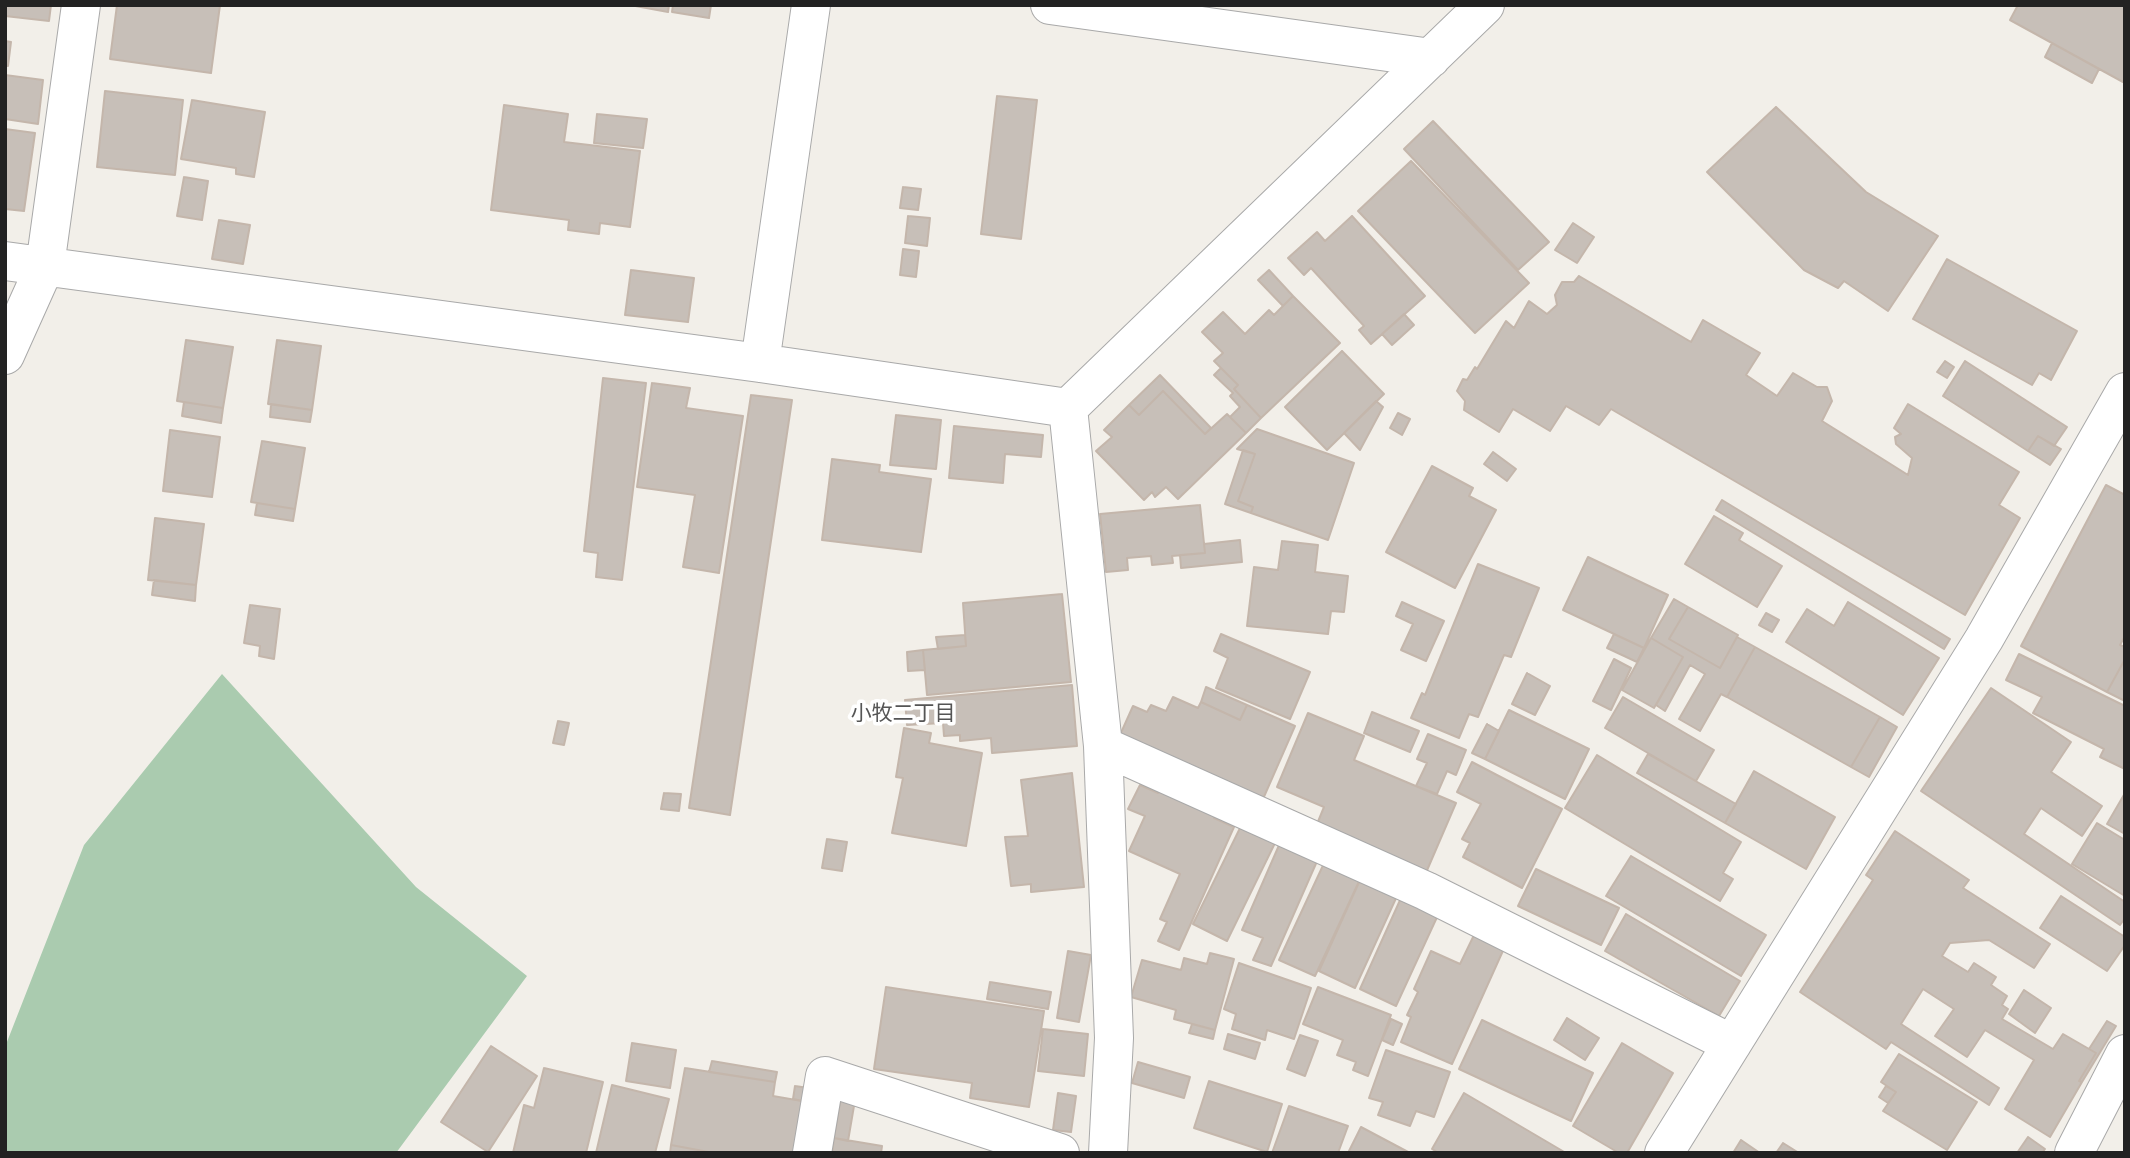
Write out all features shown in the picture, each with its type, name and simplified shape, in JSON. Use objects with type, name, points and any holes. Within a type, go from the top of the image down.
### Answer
[{"type":"street","points":[[5,355],[45,266],[81,5]]},
{"type":"street","points":[[760,363],[811,5]]},
{"type":"street","points":[[1050,5],[1431,58]]},
{"type":"street","points":[[1068,408],[1485,5]]},
{"type":"street","points":[[5,261],[760,363],[1068,408]]},
{"type":"street","points":[[1664,1153],[1984,639],[2125,392]]},
{"type":"street","points":[[1068,408],[1103,746],[1114,1038],[1108,1153]]},
{"type":"street","points":[[1103,746],[1426,891],[1732,1044]]},
{"type":"street","points":[[2074,1153],[2125,1054]]},
{"type":"street","points":[[812,1153],[825,1076],[1060,1153]]},
{"type":"green space","points":[[222,674],[416,887],[527,976],[396,1153],[5,1153],[5,1047],[84,845]]},
{"type":"building","points":[[5,5],[51,5],[49,21],[5,16]]},
{"type":"building","points":[[117,5],[220,5],[211,73],[110,59]]},
{"type":"building","points":[[630,5],[669,5],[668,12]]},
{"type":"building","points":[[673,5],[711,5],[709,18],[672,12]]},
{"type":"building","points":[[2018,5],[2125,5],[2123,82],[2010,20]]},
{"type":"building","points":[[5,41],[11,42],[8,66],[5,65]]},
{"type":"building","points":[[2052,43],[2099,69],[2092,83],[2045,57]]},
{"type":"building","points":[[5,75],[43,80],[38,124],[5,119]]},
{"type":"building","points":[[105,91],[183,100],[175,175],[97,167]]},
{"type":"building","points":[[997,96],[1037,100],[1021,239],[981,234]]},
{"type":"building","points":[[192,100],[265,112],[254,177],[236,174],[236,168],[181,159]]},
{"type":"building","points":[[504,105],[568,114],[564,142],[640,151],[630,227],[600,223],[599,234],[568,230],[569,220],[491,210]]},
{"type":"building","points":[[1776,107],[1866,192],[1938,236],[1888,311],[1844,281],[1838,288],[1804,270],[1707,172]]},
{"type":"building","points":[[597,114],[647,119],[643,148],[594,143]]},
{"type":"building","points":[[1433,121],[1549,242],[1518,270],[1404,149]]},
{"type":"building","points":[[5,129],[35,133],[24,211],[5,209]]},
{"type":"building","points":[[1411,161],[1529,283],[1475,333],[1358,211]]},
{"type":"building","points":[[184,177],[208,181],[202,220],[177,216]]},
{"type":"building","points":[[903,187],[921,189],[918,210],[900,208]]},
{"type":"building","points":[[908,216],[930,218],[927,246],[905,243]]},
{"type":"building","points":[[1352,216],[1425,296],[1371,344],[1359,330],[1364,326],[1311,268],[1304,275],[1288,258],[1317,232],[1325,241]]},
{"type":"building","points":[[219,220],[250,225],[243,264],[212,259]]},
{"type":"building","points":[[1573,223],[1594,237],[1577,263],[1555,250]]},
{"type":"building","points":[[903,249],[919,251],[916,277],[900,275]]},
{"type":"building","points":[[1947,259],[2077,331],[2051,380],[2039,373],[2032,385],[1913,319]]},
{"type":"building","points":[[631,270],[694,278],[688,322],[625,315]]},
{"type":"building","points":[[1269,270],[1293,296],[1283,306],[1258,280]]},
{"type":"building","points":[[1579,276],[1691,342],[1703,320],[1760,353],[1746,375],[1777,396],[1793,373],[1817,387],[1827,387],[1832,401],[1822,421],[1908,475],[1912,458],[1896,444],[1895,437],[1901,434],[1894,428],[1908,404],[2019,472],[1999,505],[2020,518],[1965,615],[1611,409],[1599,425],[1566,406],[1550,431],[1513,409],[1499,432],[1464,410],[1465,401],[1457,391],[1463,379],[1467,380],[1475,367],[1477,369],[1506,321],[1514,328],[1529,301],[1547,314],[1557,305],[1555,295],[1562,282],[1574,282]]},
{"type":"building","points":[[1293,296],[1340,343],[1261,418],[1234,389],[1238,385],[1214,361],[1223,353],[1202,332],[1223,312],[1245,334],[1269,310],[1274,315]]},
{"type":"building","points":[[1404,314],[1414,325],[1392,345],[1382,334]]},
{"type":"building","points":[[186,340],[233,347],[223,408],[177,401]]},
{"type":"building","points":[[277,340],[321,346],[312,410],[268,404]]},
{"type":"building","points":[[1342,351],[1384,394],[1327,450],[1285,407]]},
{"type":"building","points":[[1945,361],[1954,367],[1947,378],[1937,372]]},
{"type":"building","points":[[1965,361],[2067,427],[2054,446],[2038,436],[2028,451],[1943,396]]},
{"type":"building","points":[[1221,368],[1238,385],[1234,389],[1261,418],[1246,433],[1230,417],[1240,407],[1230,396],[1233,393],[1214,375]]},
{"type":"building","points":[[1160,375],[1211,428],[1205,434],[1163,391],[1139,415],[1129,405]]},
{"type":"building","points":[[603,378],[646,383],[622,580],[596,577],[598,553],[584,551]]},
{"type":"building","points":[[652,383],[690,388],[686,408],[743,416],[719,573],[683,567],[695,495],[637,487]]},
{"type":"building","points":[[1163,391],[1205,434],[1227,414],[1246,433],[1178,499],[1166,487],[1155,497],[1152,492],[1144,500],[1096,451],[1112,437],[1104,430],[1129,405],[1139,415]]},
{"type":"building","points":[[751,395],[792,400],[730,815],[689,808]]},
{"type":"building","points":[[1376,401],[1383,407],[1360,450],[1344,433]]},
{"type":"building","points":[[184,402],[223,408],[221,423],[182,416]]},
{"type":"building","points":[[271,404],[312,410],[310,422],[270,417]]},
{"type":"building","points":[[1398,413],[1410,419],[1402,435],[1390,428]]},
{"type":"building","points":[[896,415],[941,420],[936,469],[890,465]]},
{"type":"building","points":[[954,426],[1043,435],[1041,457],[1005,454],[1003,483],[949,478]]},
{"type":"building","points":[[1257,429],[1354,463],[1328,540],[1251,513],[1253,507],[1238,501],[1255,454],[1237,449]]},
{"type":"building","points":[[170,430],[220,437],[212,497],[163,491]]},
{"type":"building","points":[[2038,436],[2061,449],[2050,465],[2028,451]]},
{"type":"building","points":[[262,441],[305,448],[295,509],[251,502]]},
{"type":"building","points":[[1243,450],[1255,454],[1238,501],[1253,507],[1251,513],[1225,504]]},
{"type":"building","points":[[1493,452],[1516,469],[1507,481],[1484,464]]},
{"type":"building","points":[[832,459],[880,465],[879,472],[931,479],[921,552],[822,540]]},
{"type":"building","points":[[1432,466],[1473,488],[1469,496],[1496,510],[1455,588],[1386,552]]},
{"type":"building","points":[[2106,485],[2125,495],[2125,636],[2120,645],[2125,647],[2125,659],[2107,692],[2021,646]]},
{"type":"building","points":[[1722,500],[1950,639],[1944,649],[1716,510]]},
{"type":"building","points":[[257,503],[295,509],[293,521],[255,515]]},
{"type":"building","points":[[1200,505],[1205,553],[1172,556],[1173,563],[1152,565],[1151,556],[1127,558],[1128,570],[1106,572],[1100,514]]},
{"type":"building","points":[[1714,516],[1743,533],[1739,540],[1782,566],[1757,607],[1685,564]]},
{"type":"building","points":[[155,518],[204,524],[196,585],[148,580]]},
{"type":"building","points":[[1240,540],[1242,562],[1181,568],[1180,555],[1205,553],[1204,544]]},
{"type":"building","points":[[1282,541],[1318,545],[1315,572],[1348,576],[1344,612],[1331,611],[1328,634],[1247,626],[1254,567],[1278,570]]},
{"type":"building","points":[[1588,557],[1668,595],[1644,648],[1563,610]]},
{"type":"building","points":[[1478,564],[1539,588],[1511,657],[1504,655],[1478,717],[1469,714],[1459,738],[1411,718],[1422,693],[1425,695]]},
{"type":"building","points":[[154,580],[196,585],[195,601],[152,595]]},
{"type":"building","points":[[1062,594],[1071,682],[927,695],[923,650],[966,646],[963,603]]},
{"type":"building","points":[[1674,599],[1688,607],[1669,639],[1720,668],[1737,637],[1755,647],[1727,697],[1721,694],[1700,731],[1679,719],[1705,674],[1690,665],[1665,711],[1656,705],[1683,657],[1651,638]]},
{"type":"building","points":[[1402,602],[1444,621],[1426,661],[1401,650],[1413,624],[1396,616]]},
{"type":"building","points":[[1848,602],[1939,658],[1903,715],[1786,642],[1807,609],[1834,626]]},
{"type":"building","points":[[250,605],[280,609],[274,659],[259,656],[260,646],[244,643]]},
{"type":"building","points":[[1688,607],[1738,635],[1720,668],[1669,639]]},
{"type":"building","points":[[1766,613],[1779,620],[1772,632],[1759,625]]},
{"type":"building","points":[[1221,634],[1310,672],[1290,719],[1216,688],[1228,658],[1214,651]]},
{"type":"building","points":[[1614,634],[1644,648],[1637,662],[1607,648]]},
{"type":"building","points":[[965,635],[966,646],[938,649],[936,637]]},
{"type":"building","points":[[1651,638],[1683,657],[1654,708],[1622,690]]},
{"type":"building","points":[[1755,647],[1880,717],[1851,767],[1727,697]]},
{"type":"building","points":[[923,650],[925,670],[908,671],[907,652]]},
{"type":"building","points":[[2019,654],[2125,706],[2125,769],[2100,757],[2104,749],[2033,713],[2042,697],[2006,680]]},
{"type":"building","points":[[1614,659],[1631,668],[1611,710],[1593,701]]},
{"type":"building","points":[[2125,659],[2125,701],[2107,692]]},
{"type":"building","points":[[1527,673],[1550,686],[1535,715],[1512,704]]},
{"type":"building","points":[[1072,685],[1077,746],[992,753],[991,738],[960,741],[960,735],[944,736],[943,723],[907,725],[905,700]]},
{"type":"building","points":[[1206,687],[1247,705],[1240,720],[1201,702]]},
{"type":"building","points":[[1991,688],[2071,742],[2051,772],[2102,806],[2082,836],[2041,808],[2024,834],[2125,902],[2125,918],[2120,925],[1921,791]]},
{"type":"building","points":[[1173,697],[1198,708],[1201,702],[1240,720],[1247,705],[1295,726],[1263,799],[1120,735],[1133,706],[1147,712],[1151,705],[1166,711]]},
{"type":"building","points":[[1623,697],[1714,750],[1696,781],[1605,728]]},
{"type":"building","points":[[1509,710],[1589,749],[1565,799],[1485,759]]},
{"type":"building","points":[[1372,712],[1419,731],[1410,752],[1364,733]]},
{"type":"building","points":[[1308,713],[1364,736],[1354,760],[1456,803],[1425,875],[1315,829],[1324,807],[1277,787]]},
{"type":"building","points":[[1880,717],[1897,727],[1869,777],[1851,767]]},
{"type":"building","points":[[558,721],[569,723],[564,745],[553,743]]},
{"type":"building","points":[[1487,724],[1499,731],[1485,759],[1472,753]]},
{"type":"building","points":[[904,728],[931,733],[929,743],[982,753],[966,846],[892,833],[903,778],[896,777]]},
{"type":"building","points":[[1428,734],[1466,750],[1456,775],[1447,771],[1437,794],[1416,786],[1427,763],[1417,759]]},
{"type":"building","points":[[1648,754],[1736,804],[1725,823],[1637,773]]},
{"type":"building","points":[[1597,755],[1741,842],[1723,873],[1733,879],[1720,901],[1565,808]]},
{"type":"building","points":[[1472,762],[1562,809],[1522,888],[1463,857],[1470,843],[1462,839],[1481,804],[1457,792]]},
{"type":"building","points":[[1754,771],[1835,817],[1806,869],[1725,823]]},
{"type":"building","points":[[1072,773],[1084,887],[1031,892],[1031,884],[1011,886],[1005,837],[1028,836],[1021,780]]},
{"type":"building","points":[[1140,785],[1158,793],[1162,785],[1218,810],[1214,818],[1234,827],[1179,950],[1158,941],[1167,922],[1160,919],[1180,874],[1129,851],[1145,816],[1128,809]]},
{"type":"building","points":[[664,793],[681,794],[679,811],[661,809]]},
{"type":"building","points":[[2125,793],[2125,834],[2107,824]]},
{"type":"building","points":[[2097,823],[2125,840],[2125,896],[2072,864]]},
{"type":"building","points":[[1242,824],[1276,841],[1227,941],[1193,924]]},
{"type":"building","points":[[1895,831],[1969,880],[1963,888],[2050,944],[2034,968],[1989,940],[1950,943],[1942,956],[1968,972],[1974,963],[1996,977],[1991,985],[2007,996],[2002,1005],[2008,1009],[2002,1019],[2053,1049],[2063,1034],[2096,1053],[2050,1137],[2005,1109],[2034,1060],[1985,1030],[1967,1057],[1935,1036],[1954,1009],[1923,989],[1901,1024],[1999,1088],[1989,1105],[1891,1042],[1886,1049],[1800,992],[1873,880],[1866,875]]},
{"type":"building","points":[[827,839],[847,842],[842,871],[822,868]]},
{"type":"building","points":[[1280,843],[1318,859],[1271,966],[1253,960],[1263,938],[1242,930]]},
{"type":"building","points":[[1631,856],[1766,935],[1741,976],[1606,896]]},
{"type":"building","points":[[1326,859],[1362,875],[1315,976],[1279,960]]},
{"type":"building","points":[[1536,869],[1619,908],[1601,945],[1518,906]]},
{"type":"building","points":[[1360,880],[1397,896],[1355,988],[1319,971]]},
{"type":"building","points":[[2061,896],[2125,937],[2125,945],[2107,971],[2040,928]]},
{"type":"building","points":[[1401,898],[1438,915],[1396,1006],[1360,989]]},
{"type":"building","points":[[1626,914],[1740,981],[1719,1016],[1605,951]]},
{"type":"building","points":[[1476,931],[1506,944],[1452,1064],[1401,1042],[1411,1017],[1407,1015],[1418,992],[1414,989],[1431,951],[1460,964]]},
{"type":"building","points":[[1068,951],[1091,955],[1079,1022],[1057,1018]]},
{"type":"building","points":[[1210,953],[1234,959],[1215,1030],[1174,1019],[1176,1010],[1131,997],[1142,960],[1181,970],[1184,958],[1207,964]]},
{"type":"building","points":[[1239,963],[1311,988],[1294,1039],[1267,1030],[1265,1040],[1232,1029],[1236,1014],[1224,1009]]},
{"type":"building","points":[[990,982],[1051,992],[1048,1009],[987,999]]},
{"type":"building","points":[[886,987],[1044,1011],[1029,1107],[970,1098],[972,1083],[874,1069]]},
{"type":"building","points":[[1318,987],[1391,1015],[1368,1076],[1353,1070],[1356,1062],[1337,1055],[1343,1040],[1303,1024]]},
{"type":"building","points":[[2024,990],[2051,1008],[2035,1033],[2009,1014]]},
{"type":"building","points":[[1567,1018],[1599,1038],[1585,1060],[1554,1040]]},
{"type":"building","points":[[1391,1019],[1402,1024],[1393,1045],[1382,1040]]},
{"type":"building","points":[[1482,1020],[1593,1073],[1571,1121],[1459,1069]]},
{"type":"building","points":[[2107,1021],[2116,1026],[2082,1082],[2079,1081],[2096,1053],[2089,1049]]},
{"type":"building","points":[[1192,1024],[1215,1030],[1213,1039],[1189,1033]]},
{"type":"building","points":[[1043,1029],[1088,1034],[1084,1076],[1038,1071]]},
{"type":"building","points":[[1228,1034],[1260,1043],[1255,1059],[1224,1049]]},
{"type":"building","points":[[1300,1035],[1318,1041],[1305,1076],[1287,1069]]},
{"type":"building","points":[[632,1043],[676,1050],[670,1088],[626,1081]]},
{"type":"building","points":[[1622,1043],[1673,1073],[1627,1153],[1619,1153],[1573,1126]]},
{"type":"building","points":[[491,1046],[537,1076],[488,1152],[441,1122]]},
{"type":"building","points":[[1386,1050],[1450,1072],[1434,1117],[1416,1111],[1410,1126],[1378,1115],[1383,1102],[1369,1098]]},
{"type":"building","points":[[1899,1054],[1977,1102],[1947,1150],[1883,1111],[1896,1092],[1881,1082]]},
{"type":"building","points":[[712,1061],[777,1072],[775,1082],[709,1072]]},
{"type":"building","points":[[1138,1062],[1190,1077],[1184,1098],[1132,1083]]},
{"type":"building","points":[[544,1068],[603,1082],[586,1153],[513,1153],[524,1105],[534,1108]]},
{"type":"building","points":[[685,1068],[775,1082],[773,1096],[813,1103],[804,1153],[714,1153],[671,1145]]},
{"type":"building","points":[[1209,1081],[1282,1104],[1267,1152],[1194,1128]]},
{"type":"building","points":[[612,1085],[669,1099],[655,1153],[596,1153]]},
{"type":"building","points":[[795,1086],[815,1089],[813,1103],[793,1099]]},
{"type":"building","points":[[1886,1086],[1896,1092],[1888,1103],[1879,1097]]},
{"type":"building","points":[[1058,1093],[1076,1096],[1071,1132],[1053,1130]]},
{"type":"building","points":[[1464,1093],[1566,1153],[1439,1153],[1432,1149]]},
{"type":"building","points":[[841,1097],[855,1100],[848,1141],[834,1138]]},
{"type":"building","points":[[1289,1106],[1348,1126],[1338,1153],[1272,1153]]},
{"type":"building","points":[[1361,1127],[1410,1153],[1348,1153]]},
{"type":"building","points":[[2028,1137],[2045,1149],[2042,1153],[2017,1153]]},
{"type":"building","points":[[834,1138],[882,1146],[881,1153],[832,1153]]},
{"type":"building","points":[[1741,1140],[1760,1153],[1733,1153]]},
{"type":"building","points":[[1783,1143],[1799,1153],[1776,1153]]},
{"type":"building","points":[[671,1145],[714,1153],[670,1153]]},
{"type":"district","name":"小牧二丁目","points":[[903,714]]}]
